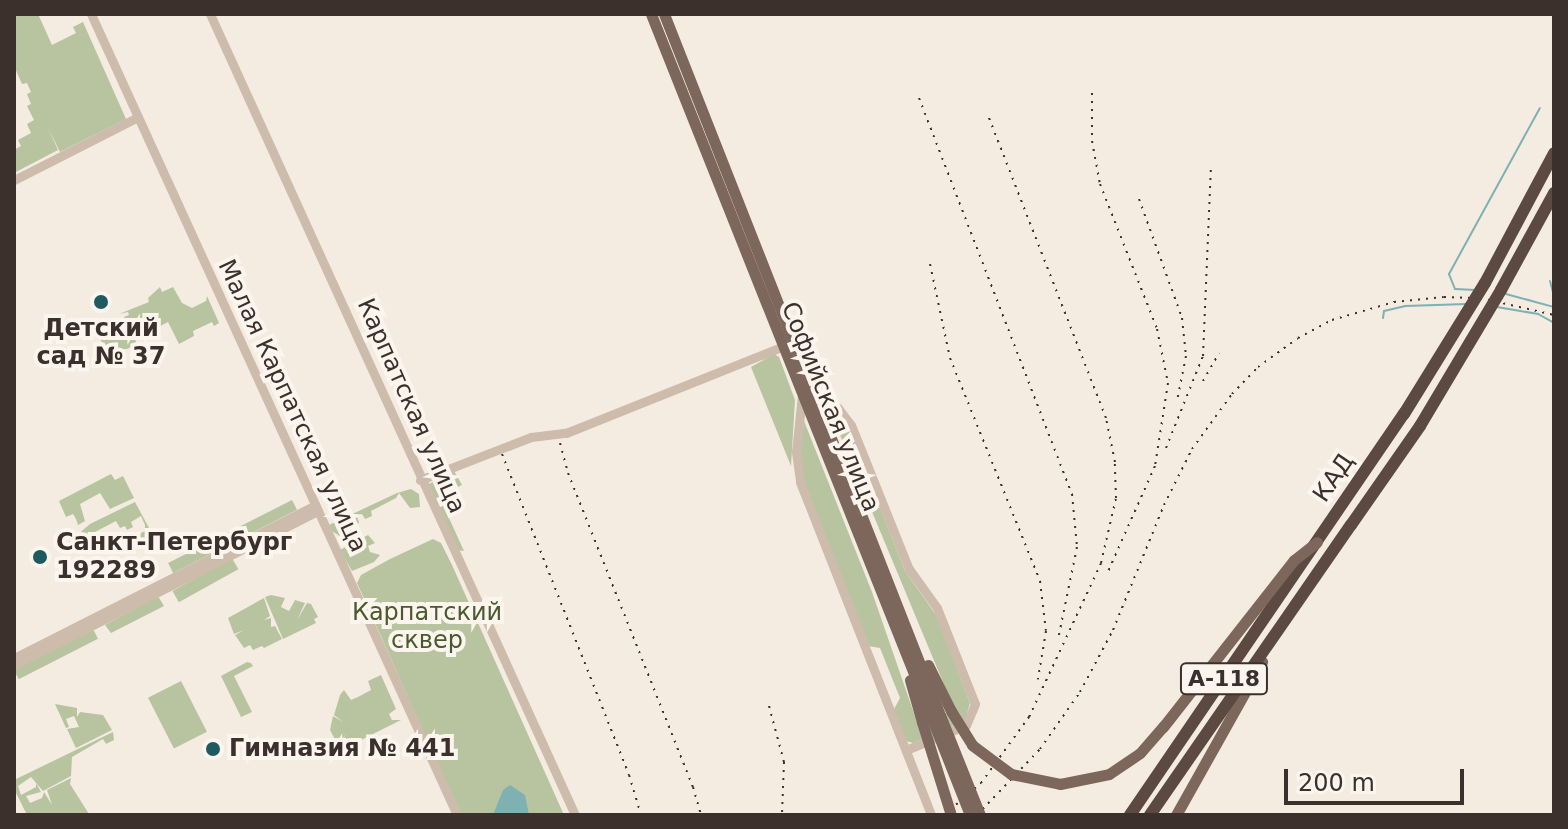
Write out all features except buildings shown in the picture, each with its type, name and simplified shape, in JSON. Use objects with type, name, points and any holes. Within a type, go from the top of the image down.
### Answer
[{"type":"highway","name":"КАД","points":[[1130,815],[1317,542],[1459,326],[1554,153]]},
{"type":"highway","name":"КАД","points":[[1150,815],[1420,426],[1554,193]]},
{"type":"main road","name":"Софийская улица","points":[[651,14],[783,346],[808,393]]},
{"type":"main road","name":"Софийская улица","points":[[664,14],[908,647]]},
{"type":"main road","points":[[936,717],[1011,774],[1060,784],[1109,774],[1148,745],[1294,560],[1317,542]]},
{"type":"main road","points":[[1176,815],[1281,624]]},
{"type":"main road","points":[[908,647],[980,815]]},
{"type":"main road","points":[[908,647],[970,815]]},
{"type":"main road","points":[[936,717],[951,815]]},
{"type":"street","name":"Малая Карпатская улица","points":[[91,14],[457,815]]},
{"type":"street","name":"Карпатская улица","points":[[207,14],[568,815]]},
{"type":"street","points":[[14,180],[138,117]]},
{"type":"street","points":[[419,481],[531,437],[566,433],[783,346]]},
{"type":"street","points":[[906,750],[966,725],[975,704],[937,608],[909,569],[851,425],[838,408],[808,393],[796,452],[800,482],[931,815]]},
{"type":"street","name":"Карпатская улица","points":[[419,481],[575,815]]},
{"type":"street","points":[[14,658],[317,508]]},
{"type":"street","points":[[14,665],[317,508]]},
{"type":"green space","points":[[14,14],[38,14],[52,45],[76,33],[73,27],[83,22],[126,119],[60,152],[48,128],[58,150],[14,173],[14,150],[21,146],[18,140],[31,133],[27,124],[34,120],[27,106],[31,104],[27,94],[31,92],[27,83],[22,84],[14,66]]},
{"type":"green space","points":[[160,287],[162,292],[173,287],[182,303],[192,308],[206,301],[207,296],[219,323],[214,326],[212,322],[193,331],[194,336],[179,344],[168,322],[135,339],[137,344],[127,349],[105,349],[100,338],[127,325],[124,317],[129,315],[128,312],[119,314],[149,302],[148,298]]},
{"type":"green space","points":[[774,354],[779,357],[795,400],[791,466],[751,367]]},
{"type":"green space","points":[[828,406],[846,422],[905,571],[936,615],[970,703],[965,721],[913,743],[906,741],[893,711],[900,698],[880,648],[868,646],[803,478],[800,457],[804,421],[872,592],[918,725],[955,711]]},
{"type":"green space","points":[[454,471],[462,485],[439,496],[464,551],[457,550],[429,484]]},
{"type":"green space","points":[[111,474],[115,480],[123,476],[134,498],[110,509],[100,493],[80,504],[85,521],[73,528],[78,525],[76,519],[73,514],[66,517],[59,501]]},
{"type":"green space","points":[[411,489],[419,494],[420,507],[410,508],[399,493],[396,498],[371,511],[372,516],[365,519],[362,514],[357,517],[359,522],[354,533],[341,537],[329,525],[397,493]]},
{"type":"green space","points":[[292,500],[297,510],[173,573],[168,563]]},
{"type":"green space","points":[[135,502],[162,552],[158,554],[151,539],[142,543],[137,535],[145,531],[141,516],[131,522],[133,527],[127,530],[125,526],[120,528],[116,521],[91,534],[93,539],[71,549],[69,542],[90,524]]},
{"type":"green space","points":[[368,535],[375,543],[368,546],[370,552],[380,555],[374,562],[352,571],[340,550]]},
{"type":"green space","name":"Карпатский сквер","points":[[433,539],[441,543],[452,565],[564,815],[461,815],[357,583],[361,575]]},
{"type":"green space","points":[[232,558],[238,569],[179,602],[173,591]]},
{"type":"green space","points":[[158,596],[164,606],[111,633],[105,625]]},
{"type":"green space","points":[[265,597],[285,598],[281,607],[289,611],[295,600],[305,603],[297,620],[307,603],[311,604],[318,617],[314,619],[316,623],[283,639]]},
{"type":"green space","points":[[264,598],[270,616],[264,620],[271,618],[271,627],[275,626],[282,639],[264,648],[253,650],[250,645],[244,648],[235,635],[244,630],[234,634],[228,618]]},
{"type":"green space","points":[[93,629],[98,639],[19,679],[14,669]]},
{"type":"green space","points":[[247,662],[253,666],[234,676],[252,712],[241,717],[221,676]]},
{"type":"green space","points":[[381,675],[396,709],[389,714],[392,720],[401,720],[349,746],[349,750],[342,753],[339,747],[346,734],[338,745],[330,730],[333,716],[343,722],[334,715],[340,695],[344,690],[351,700],[358,697],[371,690],[368,681]]},
{"type":"green space","points":[[181,681],[207,732],[174,749],[148,698]]},
{"type":"green space","points":[[55,704],[77,708],[77,717],[80,712],[103,715],[112,730],[76,748],[67,729],[79,727],[74,716],[66,719],[69,727],[66,728]]},
{"type":"green space","points":[[113,732],[114,740],[106,744],[103,739],[72,757],[71,776],[43,791],[31,777],[18,786],[21,795],[36,787],[36,783],[41,792],[26,796],[30,803],[42,798],[44,792],[52,805],[47,790],[71,778],[70,784],[89,814],[27,815],[14,789],[14,780]]},
{"type":"water","points":[[510,785],[525,795],[529,815],[493,815],[503,790]]},
{"type":"waterway","points":[[1476,290],[1455,289],[1449,274],[1540,108]]},
{"type":"waterway","points":[[1550,281],[1554,296]]},
{"type":"waterway","points":[[1506,294],[1554,307]]},
{"type":"waterway","points":[[1383,318],[1384,311],[1405,306],[1467,304]]},
{"type":"waterway","points":[[1497,307],[1538,314],[1554,323]]},
{"type":"railway","points":[[1092,93],[1092,141],[1100,184],[1157,329],[1168,383],[1155,466],[1107,574]]},
{"type":"railway","points":[[919,98],[1072,494],[1077,547],[1059,635]]},
{"type":"railway","points":[[944,815],[981,783],[1029,717],[1101,563],[1116,498],[1115,462],[1106,418],[988,116]]},
{"type":"railway","points":[[1166,448],[1203,356],[1211,164]]},
{"type":"railway","points":[[1139,199],[1182,318],[1186,356],[1177,401]]},
{"type":"railway","points":[[930,264],[950,358],[1040,581],[1046,631],[1038,679]]},
{"type":"railway","points":[[977,815],[1040,749],[1080,692],[1113,630],[1164,505],[1192,449],[1232,394],[1258,367],[1298,338],[1332,320],[1394,302],[1444,297],[1480,298],[1554,315]]},
{"type":"railway","points":[[1203,381],[1219,353]]},
{"type":"railway","points":[[560,443],[568,473],[693,787],[701,815]]},
{"type":"railway","points":[[502,454],[629,775],[641,815]]},
{"type":"railway","points":[[769,706],[784,762],[782,815]]},
{"type":"place","name":"Детский сад № 37","points":[[101,302]]},
{"type":"place","name":"Санкт-Петербург 192289","points":[[40,557]]},
{"type":"place","name":"Гимназия № 441","points":[[213,749]]}]
